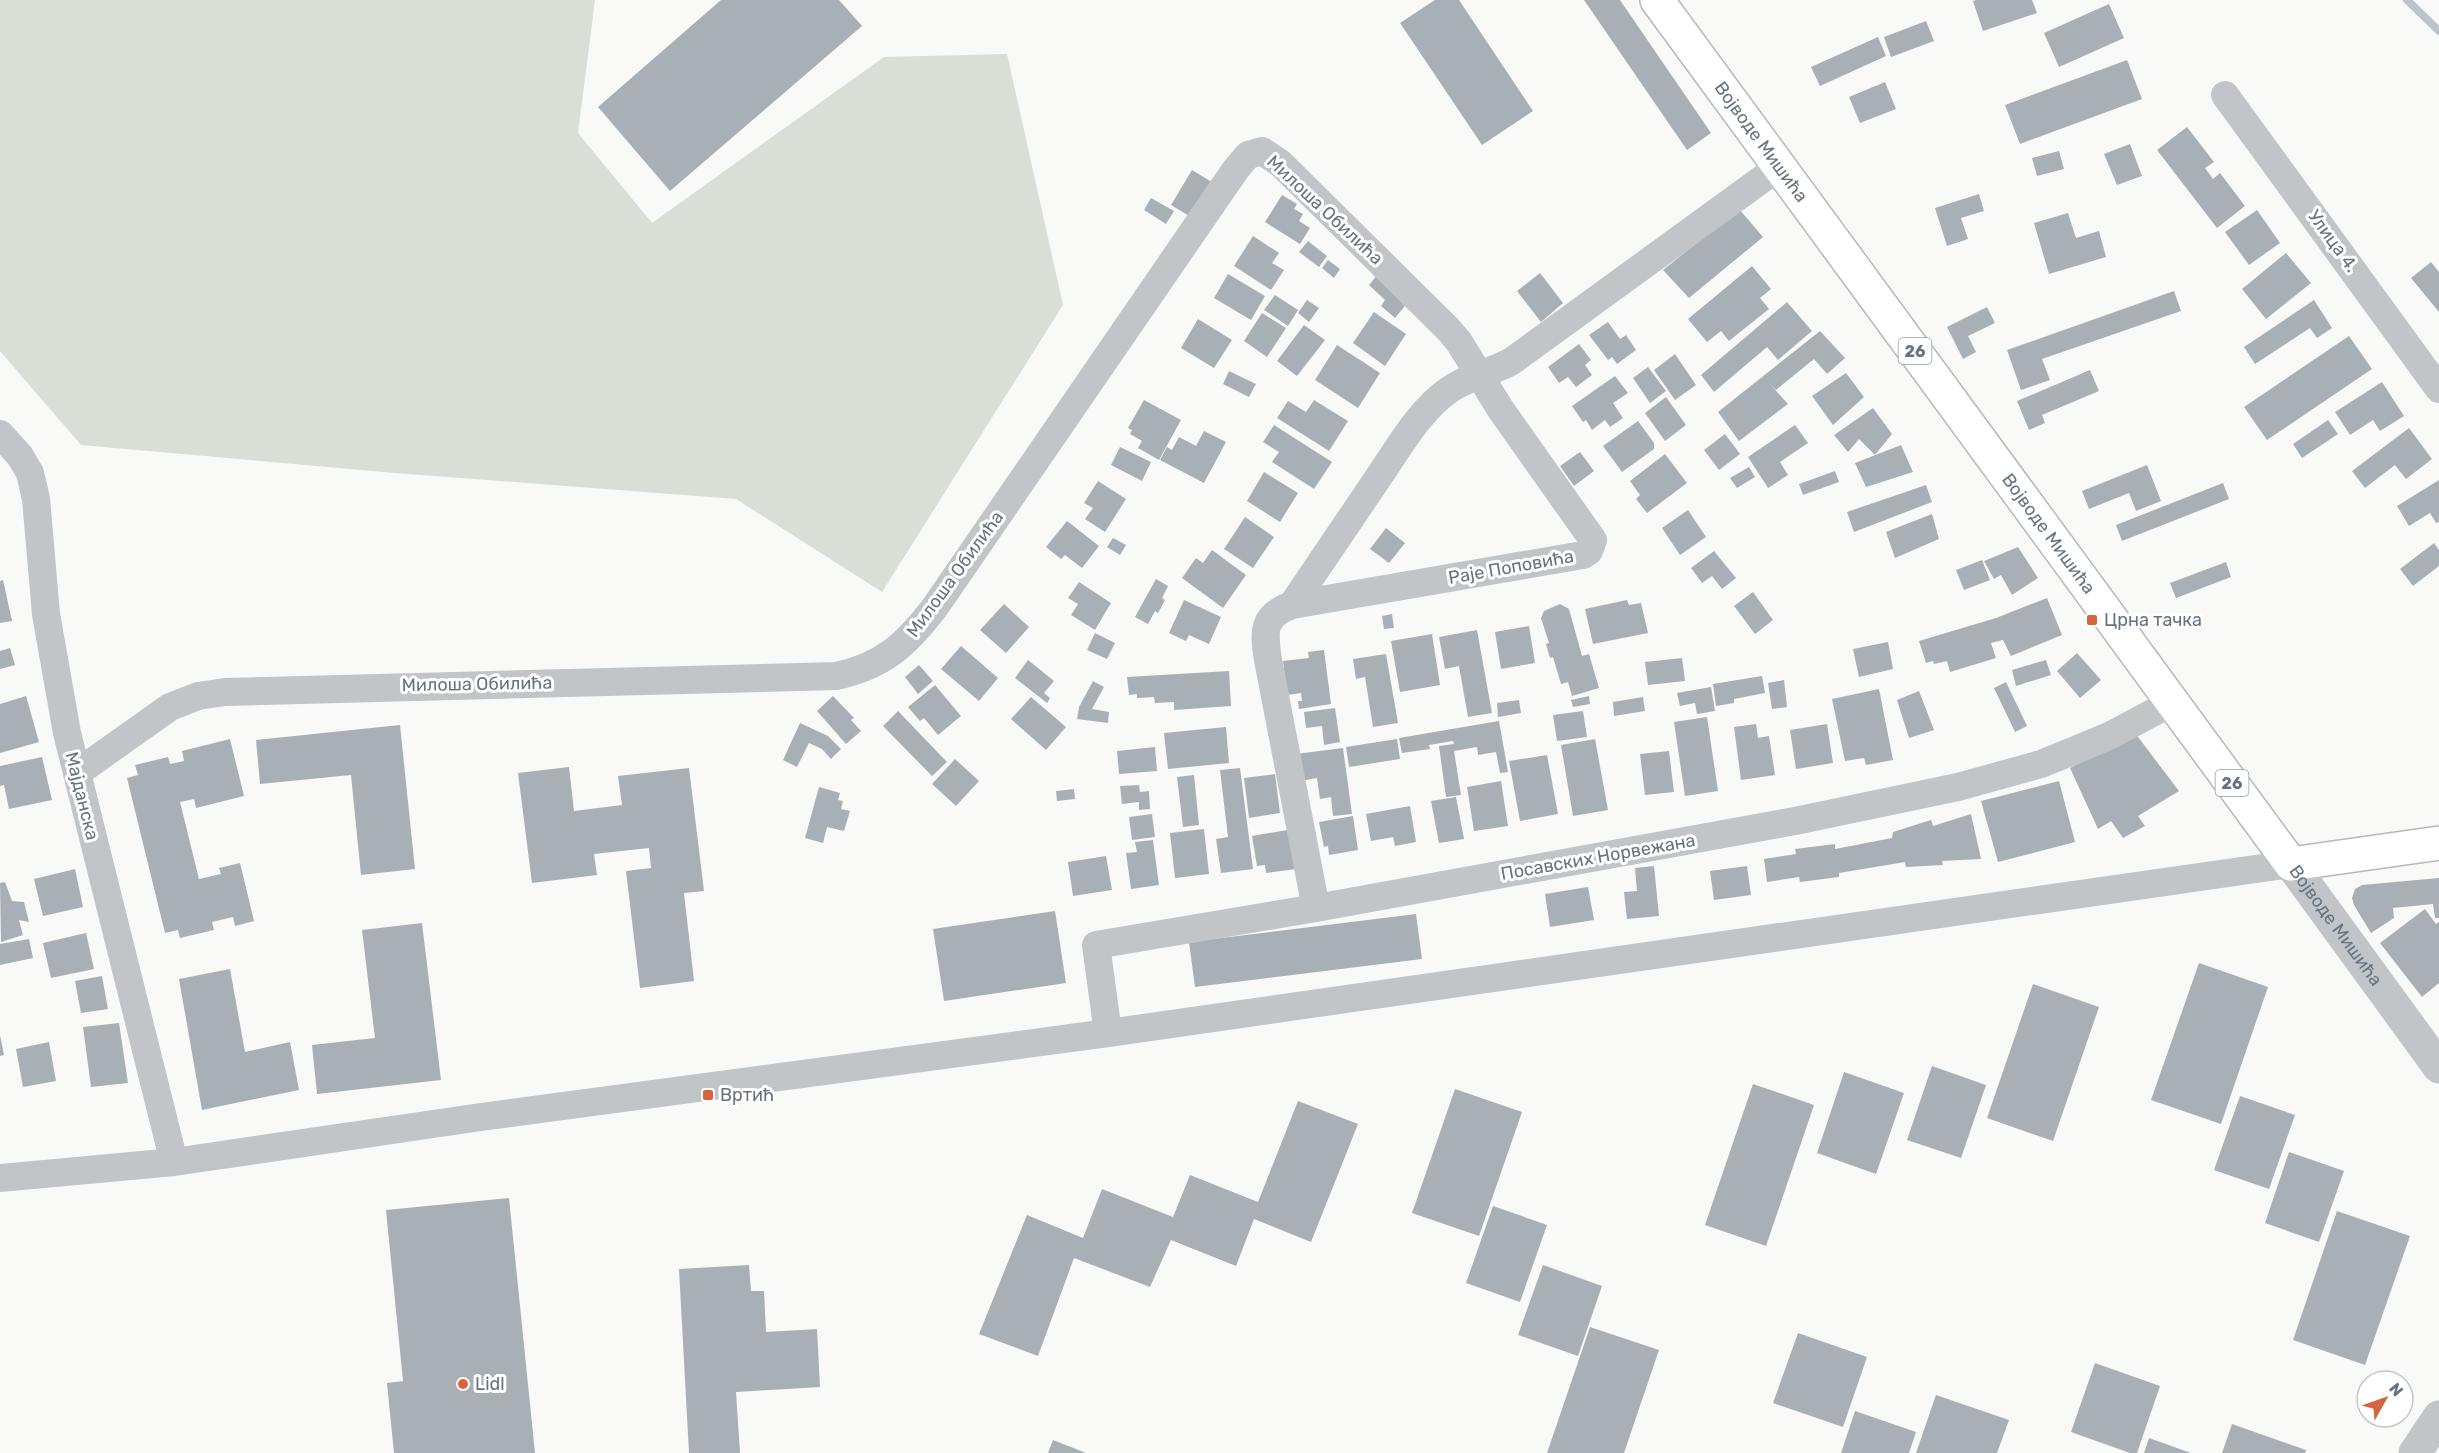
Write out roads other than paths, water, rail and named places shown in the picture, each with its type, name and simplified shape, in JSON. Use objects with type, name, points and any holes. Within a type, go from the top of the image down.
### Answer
[{"type":"main road","name":"Војводе Мишића","points":[[1657,0],[2291,864]]},
{"type":"main road","points":[[2291,864],[2439,843]]},
{"type":"street","name":"Улица 4.","points":[[2225,95],[2439,389]]},
{"type":"street","name":"Милоша Обилића","points":[[76,773],[170,707],[198,696],[225,692],[836,676],[860,671],[876,663],[899,649],[935,607],[1248,155],[1262,151],[1280,163],[1448,329],[1459,342],[1479,375]]},
{"type":"street","name":"Раје Поповића","points":[[1292,605],[1402,443],[1430,407],[1447,391],[1479,375],[1497,370],[1512,361],[1780,166]]},
{"type":"street","name":"Раје Поповића","points":[[1316,908],[1264,633],[1272,616],[1280,609],[1292,605],[1583,555],[1589,551],[1593,540],[1479,375]]},
{"type":"street","name":"Мајданска","points":[[0,434],[20,456],[30,473],[36,499],[46,614],[54,668],[76,773],[174,1162]]},
{"type":"street","name":"Посавских Норвежана","points":[[1108,1033],[1096,945],[1795,822],[1958,787],[2041,764],[2109,736],[2173,702]]},
{"type":"street","points":[[0,1178],[174,1162],[492,1115],[1108,1033],[2291,864]]},
{"type":"street","name":"Војводе Мишића","points":[[2291,864],[2439,1067]]},
{"type":"street","points":[[2415,1453],[2439,1417]]},
{"type":"waterway","points":[[2407,0],[2439,31]]},
{"type":"place","name":"Црна тачка","points":[[2092,620]]},
{"type":"place","name":"Вртић","points":[[708,1095]]},
{"type":"place","name":"Lidl","points":[[463,1384]]}]
